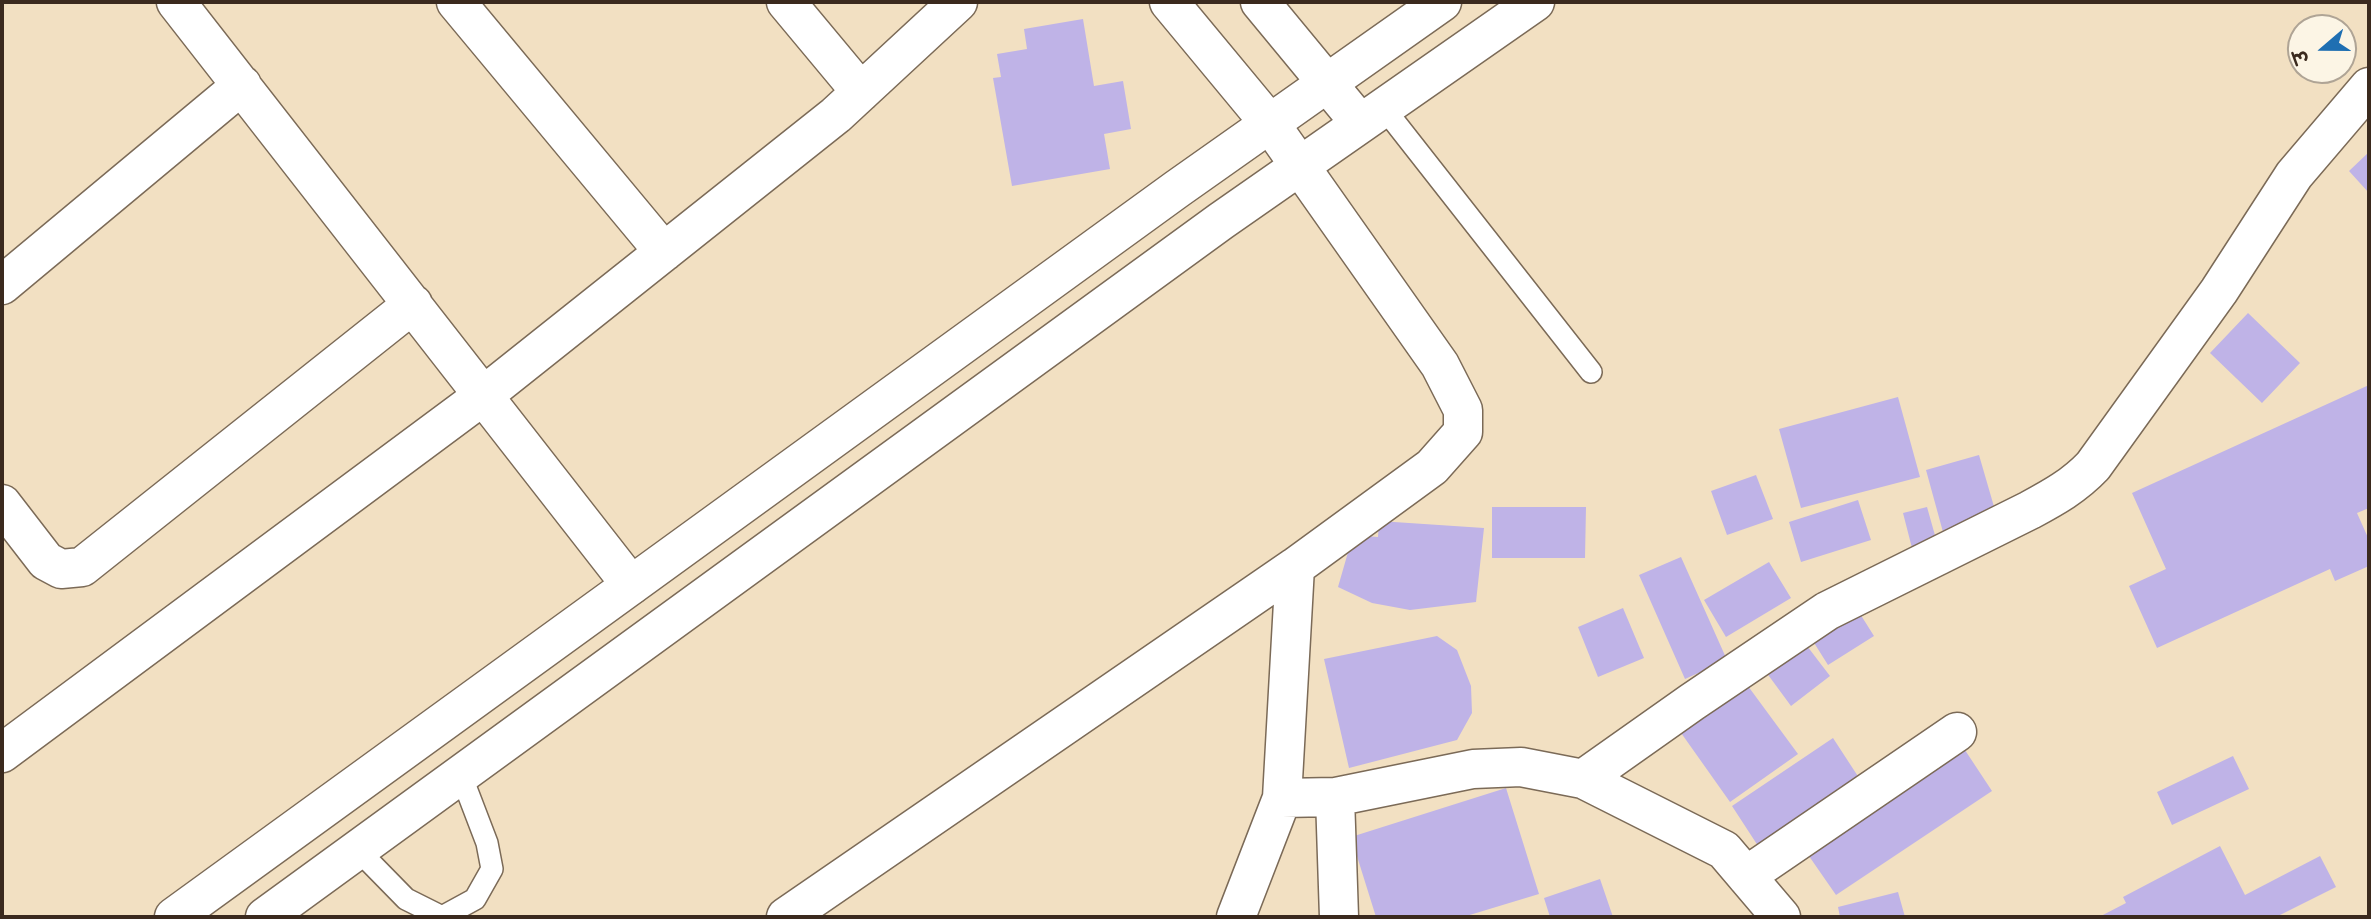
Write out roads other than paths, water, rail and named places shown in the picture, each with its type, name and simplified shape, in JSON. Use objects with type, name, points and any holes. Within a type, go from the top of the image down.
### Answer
[{"type":"street","points":[[176,2],[631,585]]},
{"type":"street","points":[[456,2],[664,252]]},
{"type":"street","points":[[786,2],[861,92]]},
{"type":"street","points":[[2,752],[484,395],[836,115],[958,2]]},
{"type":"street","points":[[786,917],[1295,567],[1432,467],[1463,432],[1463,410],[1440,365],[1271,125],[1169,2]]},
{"type":"street","points":[[1260,2],[1328,84],[1371,115]]},
{"type":"street","points":[[174,917],[1155,205],[1443,2]]},
{"type":"street","points":[[265,917],[1299,166],[1535,2]]},
{"type":"street","points":[[2,285],[242,85]]},
{"type":"street","points":[[1583,779],[1828,611],[2063,493],[2079,481],[2093,466],[2219,291],[2294,175],[2369,87]]},
{"type":"street","points":[[2,504],[46,561],[61,569],[82,567],[413,304]]},
{"type":"street","points":[[1236,917],[1282,798],[1295,567]]},
{"type":"street","points":[[1746,876],[1957,732]]},
{"type":"street","points":[[1282,798],[1335,797],[1473,769],[1521,766],[1583,779],[1724,850],[1782,917]]},
{"type":"street","points":[[1335,797],[1339,917]]},
{"type":"lane","points":[[1371,115],[1591,372]]},
{"type":"lane","points":[[358,850],[406,899],[442,917],[475,899],[492,869],[487,843],[461,775]]}]
